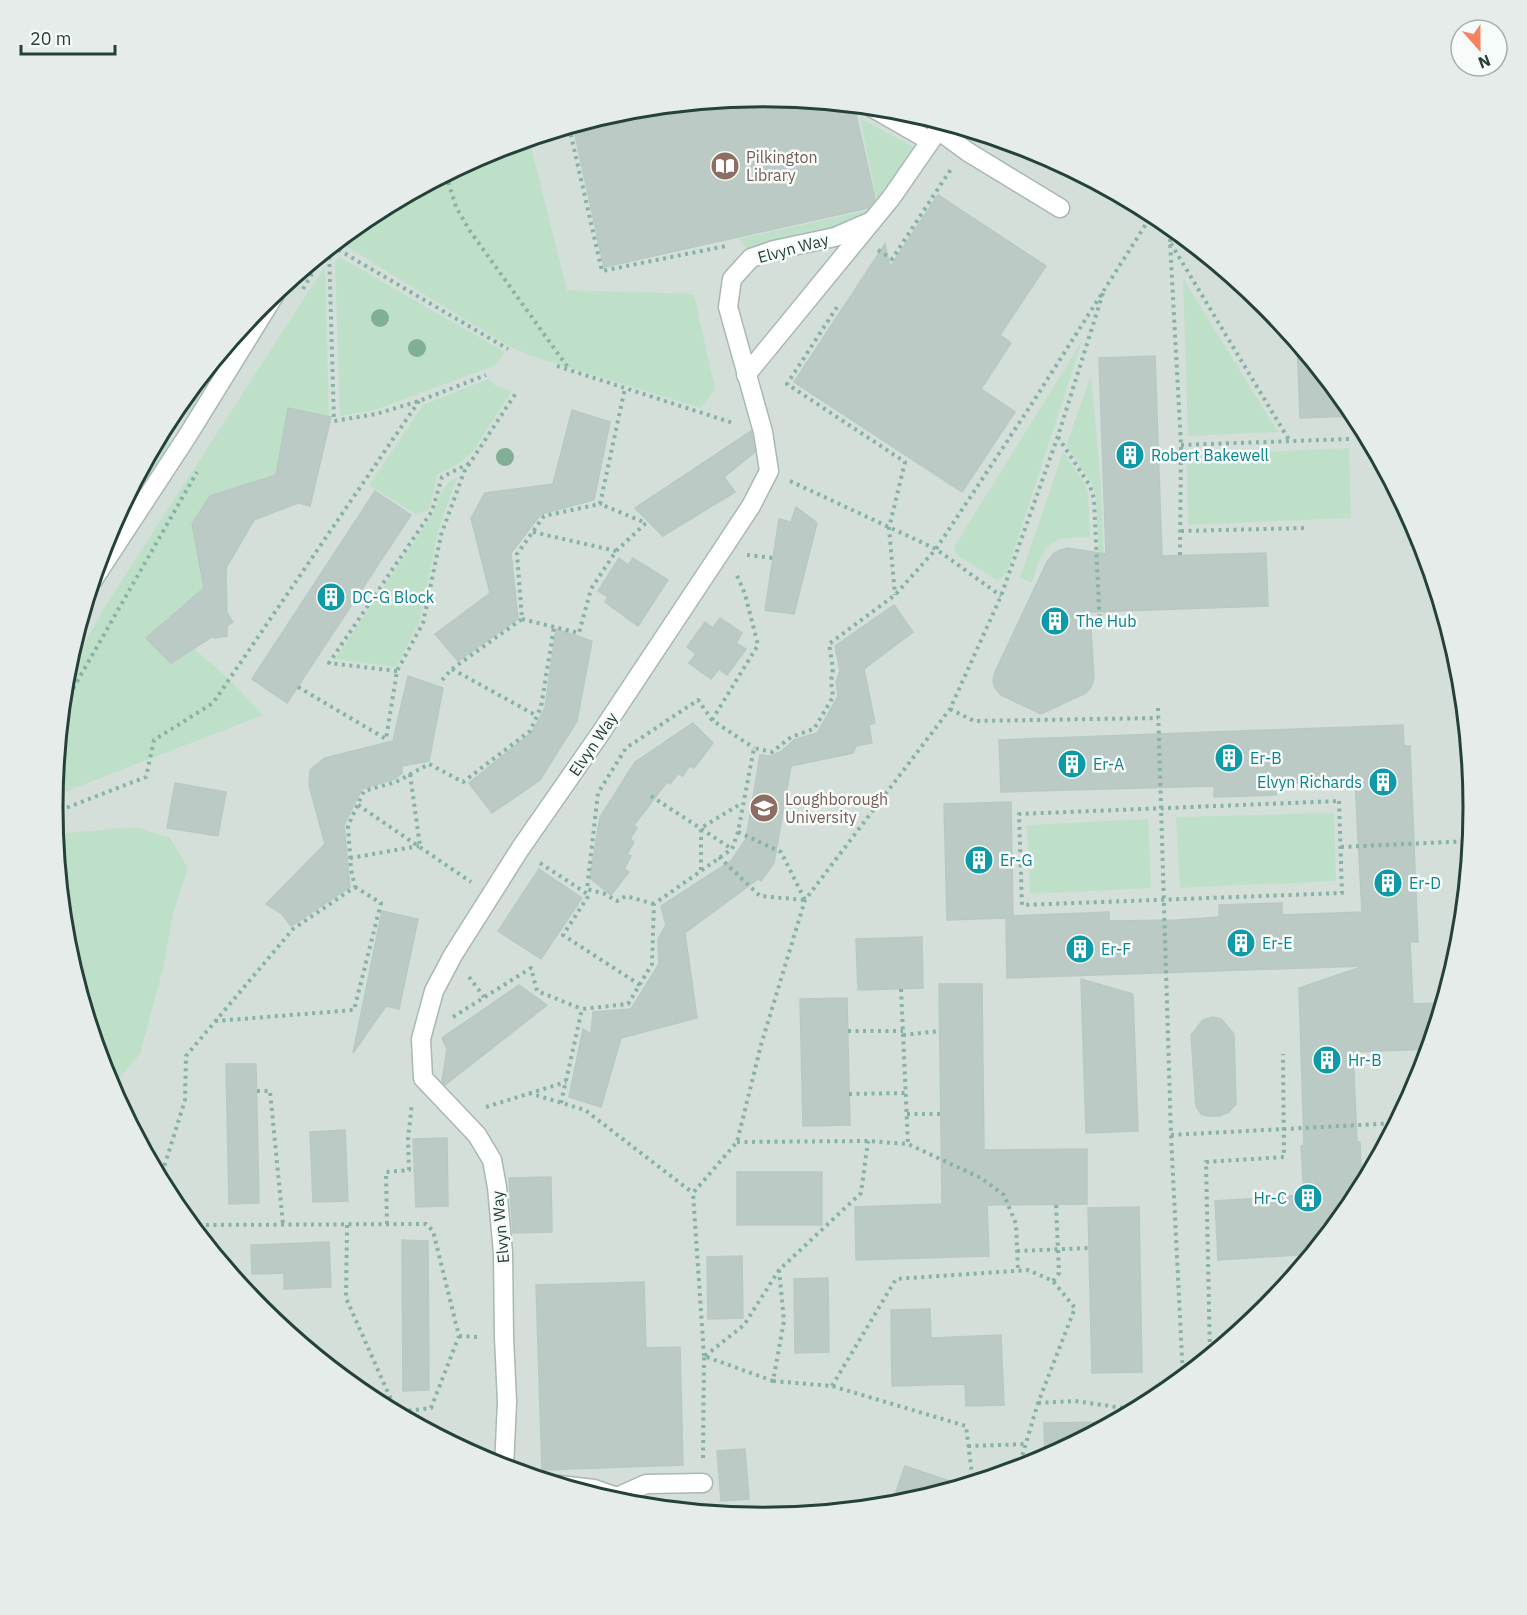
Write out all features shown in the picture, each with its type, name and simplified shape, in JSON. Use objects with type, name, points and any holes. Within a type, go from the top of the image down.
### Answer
[{"type":"street","points":[[921,125],[937,131],[1060,208]]},
{"type":"street","name":"Elvyn Way","points":[[504,1459],[507,1402],[503,1253],[497,1187],[492,1160],[477,1135],[423,1078],[421,1039],[434,991],[453,954],[520,849],[600,734],[724,547],[751,506],[769,471],[763,432],[728,307],[732,279],[751,258],[774,250],[835,237],[872,222],[937,131]]},
{"type":"street","points":[[746,375],[872,222]]},
{"type":"street","points":[[111,553],[256,326]]},
{"type":"street","points":[[627,1495],[646,1484],[703,1484]]},
{"type":"path","points":[[571,134],[602,271],[737,244],[751,258]]},
{"type":"path","points":[[875,249],[892,259],[964,149]]},
{"type":"path","points":[[448,182],[456,207],[470,231],[569,369]]},
{"type":"path","points":[[654,904],[626,896],[617,901],[605,894],[587,890],[598,793],[626,748],[698,700],[712,720],[754,748],[772,752],[791,737],[814,729],[833,697],[831,681],[833,669],[829,644],[895,595],[936,549],[1148,222]]},
{"type":"path","points":[[1170,238],[1181,445],[1180,555]]},
{"type":"path","points":[[1170,242],[1288,440]]},
{"type":"path","points":[[337,252],[508,349]]},
{"type":"path","points":[[330,258],[334,421],[376,414],[420,401],[486,375]]},
{"type":"path","points":[[300,294],[313,272]]},
{"type":"path","points":[[703,1484],[704,1356],[693,1193],[737,1142],[760,1045],[805,900],[950,709],[1001,596],[1058,436],[1103,292]]},
{"type":"path","points":[[838,306],[821,336],[787,384],[905,462],[889,528],[895,595]]},
{"type":"path","points":[[557,366],[763,432]]},
{"type":"path","points":[[600,504],[625,388]]},
{"type":"path","points":[[298,687],[386,739],[397,671],[423,623],[441,535],[464,472],[516,393]]},
{"type":"path","points":[[63,809],[147,777],[154,740],[213,703],[420,401]]},
{"type":"path","points":[[1058,436],[1090,486],[1094,499],[1100,629]]},
{"type":"path","points":[[1181,445],[1349,439]]},
{"type":"path","points":[[397,671],[329,663],[432,511],[442,477],[470,463]]},
{"type":"path","points":[[73,688],[200,467]]},
{"type":"path","points":[[769,471],[936,549],[1001,596]]},
{"type":"path","points":[[442,680],[452,669],[522,619],[579,633],[591,589],[616,551],[645,523],[600,504],[544,516],[517,554],[522,619]]},
{"type":"path","points":[[1181,531],[1307,528]]},
{"type":"path","points":[[533,532],[616,551]]},
{"type":"path","points":[[712,720],[758,645],[745,594],[724,547]]},
{"type":"path","points":[[215,1021],[354,1010],[381,903],[356,887],[350,858],[348,826],[364,791],[396,782],[429,764],[464,782],[530,731],[541,707],[554,627]]},
{"type":"path","points":[[452,669],[537,716]]},
{"type":"path","points":[[1158,708],[1171,1135],[1182,1368]]},
{"type":"path","points":[[950,709],[974,721],[1158,718]]},
{"type":"path","points":[[654,904],[732,849],[738,832],[754,748]]},
{"type":"path","points":[[411,774],[420,846]]},
{"type":"path","points":[[651,796],[732,849]]},
{"type":"path","points":[[1339,801],[1342,893],[1022,905],[1019,814],[1161,808],[1339,801]]},
{"type":"path","points":[[701,828],[743,803]]},
{"type":"path","points":[[358,805],[460,874]]},
{"type":"path","points":[[701,828],[701,870]]},
{"type":"path","points":[[738,832],[781,852],[805,900]]},
{"type":"path","points":[[1341,847],[1463,841]]},
{"type":"path","points":[[350,858],[420,846]]},
{"type":"path","points":[[520,849],[589,895],[563,935],[640,985]]},
{"type":"path","points":[[719,857],[760,896],[805,900]]},
{"type":"path","points":[[164,1169],[185,1100],[186,1056],[293,929],[356,887]]},
{"type":"path","points":[[421,1039],[531,968],[537,991],[582,1009],[628,1004],[652,964],[654,904]]},
{"type":"path","points":[[901,989],[908,1144]]},
{"type":"path","points":[[561,1103],[582,1009]]},
{"type":"path","points":[[848,1031],[903,1033],[940,1030]]},
{"type":"path","points":[[1210,1347],[1206,1162],[1284,1157],[1283,1054]]},
{"type":"path","points":[[460,1116],[566,1082]]},
{"type":"path","points":[[257,1091],[270,1091],[283,1224]]},
{"type":"path","points":[[849,1094],[906,1092]]},
{"type":"path","points":[[530,1093],[585,1110],[693,1193]]},
{"type":"path","points":[[387,1224],[386,1172],[409,1170],[408,1139],[412,1100]]},
{"type":"path","points":[[907,1114],[941,1114]]},
{"type":"path","points":[[1171,1135],[1388,1124]]},
{"type":"path","points":[[737,1142],[868,1141],[908,1144],[981,1178],[1004,1195],[1016,1224],[1018,1271]]},
{"type":"path","points":[[704,1356],[744,1325],[779,1270],[861,1193],[868,1141]]},
{"type":"path","points":[[1053,1281],[1059,1273],[1056,1204]]},
{"type":"path","points":[[347,1224],[346,1298],[392,1401]]},
{"type":"path","points":[[201,1225],[426,1224],[433,1231],[459,1336],[431,1408],[409,1411]]},
{"type":"path","points":[[1017,1251],[1089,1248]]},
{"type":"path","points":[[773,1381],[784,1321],[779,1270]]},
{"type":"path","points":[[832,1386],[897,1279],[1028,1270],[1053,1281],[1075,1308],[1038,1404],[1021,1459]]},
{"type":"path","points":[[704,1356],[773,1381],[832,1386],[966,1426],[972,1476]]},
{"type":"path","points":[[1038,1404],[1075,1401],[1124,1408]]},
{"type":"path","points":[[968,1446],[1027,1444]]},
{"type":"shaded area","name":"Loughborough University","points":[[718,108],[809,108],[855,113],[900,120],[989,144],[1032,160],[1114,201],[1153,225],[1225,281],[1259,312],[1319,381],[1346,418],[1392,498],[1411,539],[1440,626],[1451,671],[1463,762],[1463,853],[1458,899],[1451,944],[1427,1033],[1411,1076],[1370,1158],[1346,1197],[1290,1269],[1259,1303],[1190,1363],[1153,1390],[1073,1436],[1032,1455],[945,1484],[900,1495],[809,1507],[718,1507],[672,1502],[627,1495],[538,1471],[495,1455],[413,1414],[374,1390],[302,1334],[268,1303],[208,1234],[181,1197],[135,1117],[116,1076],[87,989],[76,944],[64,853],[64,762],[69,716],[76,671],[100,582],[116,539],[157,457],[181,418],[237,346],[268,312],[337,252],[374,225],[454,179],[495,160],[582,131],[627,120]]},
{"type":"green space","points":[[860,118],[919,150],[871,220],[752,255],[739,239],[878,208]]},
{"type":"green space","points":[[531,147],[567,290],[694,294],[715,389],[701,408],[531,356],[510,347],[345,246],[374,225],[454,179]]},
{"type":"green space","points":[[339,257],[505,352],[494,366],[375,410],[340,416],[335,262]]},
{"type":"green space","points":[[325,266],[329,416],[288,408],[276,475],[210,496],[192,524],[204,588],[146,638],[193,648],[229,679],[263,715],[63,792],[64,762],[76,671],[81,651],[102,611]]},
{"type":"green space","points":[[1183,278],[1278,432],[1188,436]]},
{"type":"green space","points":[[1082,341],[1007,572],[998,581],[956,554],[954,547]]},
{"type":"green space","points":[[1091,376],[1101,484],[1106,615],[1102,616],[1096,499],[1093,485],[1066,445]]},
{"type":"green space","points":[[488,379],[496,386],[512,391],[473,451],[459,463],[437,475],[431,504],[427,511],[415,514],[369,485],[423,405]]},
{"type":"green space","points":[[209,380],[188,414],[181,418]]},
{"type":"green space","points":[[169,438],[169,446],[140,489]]},
{"type":"green space","points":[[1349,448],[1351,518],[1188,525],[1187,455]]},
{"type":"green space","points":[[1063,452],[1084,482],[1088,492],[1090,537],[1063,538],[1054,542],[1041,557],[1032,583],[1020,578]]},
{"type":"green space","points":[[457,477],[438,532],[420,621],[396,667],[335,659],[434,512],[444,488]]},
{"type":"green space","points":[[1334,813],[1336,881],[1180,888],[1176,817]]},
{"type":"green space","points":[[1148,819],[1151,888],[1030,894],[1027,825]]},
{"type":"green space","points":[[136,827],[170,838],[188,868],[173,914],[164,965],[140,1054],[118,1079],[100,1033],[76,944],[69,899],[64,833]]},
{"type":"building","name":"Pilkington Library","points":[[718,108],[809,108],[856,113],[875,199],[868,208],[604,267],[575,133],[627,120]]},
{"type":"building","points":[[938,195],[1046,266],[1000,335],[1011,343],[981,389],[1015,412],[962,492],[794,382],[885,244],[890,267]]},
{"type":"building","name":"Robert Bakewell","points":[[1298,355],[1345,416],[1300,418]]},
{"type":"building","name":"Robert Bakewell","points":[[1155,356],[1162,556],[1266,553],[1268,606],[1090,612],[1094,679],[1091,687],[1086,693],[1041,714],[1001,695],[993,681],[995,672],[1047,562],[1053,554],[1068,548],[1106,554],[1099,358]]},
{"type":"building","points":[[288,408],[331,417],[310,506],[298,503],[254,520],[226,568],[227,613],[233,622],[227,626],[227,636],[214,638],[213,636],[171,663],[146,638],[204,588],[192,524],[210,496],[276,475]]},
{"type":"building","points":[[572,410],[610,422],[594,500],[541,514],[511,553],[518,619],[458,661],[435,634],[490,593],[471,518],[485,493],[553,484]]},
{"type":"building","points":[[751,431],[755,452],[724,477],[735,492],[663,536],[635,508]]},
{"type":"building","name":"DC-G Block","points":[[375,491],[411,515],[287,703],[252,679]]},
{"type":"building","points":[[796,507],[817,523],[794,614],[765,610],[779,519],[791,522]]},
{"type":"building","points":[[619,558],[628,565],[633,558],[668,580],[638,626],[605,602],[608,597],[598,591]]},
{"type":"building","points":[[894,605],[913,632],[864,669],[875,723],[869,725],[872,743],[856,746],[853,753],[791,766],[774,863],[761,881],[758,879],[685,933],[697,1018],[621,1038],[601,1107],[569,1097],[583,1029],[591,1034],[593,1012],[631,1009],[659,964],[658,939],[666,925],[661,906],[731,861],[746,839],[760,755],[771,756],[782,751],[794,740],[817,733],[838,696],[836,682],[840,671],[835,646]]},
{"type":"building","points":[[720,618],[742,633],[736,643],[746,649],[727,675],[719,669],[711,679],[689,663],[696,654],[687,647],[705,622],[713,628]]},
{"type":"building","points":[[556,629],[592,641],[577,721],[540,780],[492,813],[469,783],[532,732],[545,708]]},
{"type":"building","points":[[408,676],[443,688],[429,761],[402,766],[402,773],[394,779],[362,789],[344,825],[350,887],[291,926],[281,913],[266,904],[325,844],[309,785],[310,770],[325,758],[393,741]]},
{"type":"building","points":[[693,723],[713,743],[694,768],[689,766],[683,776],[678,774],[670,784],[667,782],[634,825],[637,828],[630,839],[634,842],[627,854],[631,856],[624,869],[629,872],[611,895],[590,878],[600,817],[635,762]]},
{"type":"building","points":[[1403,725],[1404,746],[1410,746],[1418,942],[1410,942],[1413,1004],[1436,1003],[1421,1049],[1353,1052],[1357,1142],[1360,1142],[1361,1172],[1346,1197],[1302,1255],[1218,1260],[1215,1201],[1304,1195],[1301,1146],[1304,1145],[1299,988],[1364,966],[1007,978],[1006,918],[947,920],[944,804],[1011,802],[1013,916],[1109,912],[1109,921],[1177,920],[1219,917],[1219,905],[1282,903],[1282,915],[1362,912],[1355,781],[1276,784],[1276,795],[1214,797],[1214,786],[1001,792],[999,740]]},
{"type":"building","points":[[175,783],[226,792],[218,836],[167,828]]},
{"type":"building","points":[[539,869],[582,898],[541,959],[498,931]]},
{"type":"building","points":[[382,911],[418,919],[399,1009],[386,1006],[353,1053]]},
{"type":"building","points":[[922,937],[923,988],[858,990],[856,939]]},
{"type":"building","points":[[1081,979],[1133,994],[1138,1131],[1086,1133]]},
{"type":"building","points":[[939,984],[982,984],[984,1150],[1087,1149],[1087,1204],[987,1205],[989,1256],[856,1260],[855,1207],[942,1204]]},
{"type":"building","points":[[519,985],[547,1005],[445,1085],[442,1081],[447,1049],[442,1038]]},
{"type":"building","points":[[847,998],[850,1125],[803,1126],[800,999]]},
{"type":"building","points":[[1213,1017],[1221,1019],[1234,1034],[1236,1104],[1229,1112],[1219,1116],[1201,1114],[1196,1106],[1191,1035],[1203,1020]]},
{"type":"building","points":[[226,1064],[256,1064],[259,1203],[229,1204]]},
{"type":"building","points":[[345,1130],[348,1201],[313,1202],[310,1132]]},
{"type":"building","points":[[447,1138],[448,1206],[416,1207],[413,1139]]},
{"type":"building","points":[[737,1172],[822,1172],[822,1225],[737,1225]]},
{"type":"building","points":[[551,1177],[552,1232],[513,1233],[509,1178]]},
{"type":"building","points":[[1139,1207],[1142,1372],[1092,1373],[1088,1208]]},
{"type":"building","points":[[402,1240],[428,1241],[429,1390],[403,1391]]},
{"type":"building","points":[[329,1242],[331,1287],[284,1289],[284,1273],[252,1274],[251,1245]]},
{"type":"building","points":[[742,1256],[743,1318],[708,1319],[707,1257]]},
{"type":"building","points":[[828,1278],[829,1352],[795,1353],[794,1279]]},
{"type":"building","points":[[644,1282],[646,1348],[680,1347],[683,1465],[542,1470],[536,1285]]},
{"type":"building","points":[[930,1309],[931,1338],[1001,1335],[1004,1405],[966,1406],[965,1384],[892,1386],[891,1310]]},
{"type":"building","points":[[1099,1422],[1045,1449],[1044,1423]]},
{"type":"building","points":[[745,1449],[749,1499],[721,1501],[717,1451]]},
{"type":"building","points":[[905,1466],[952,1482],[900,1495],[895,1496]]},
{"type":"place","name":"Pilkington Library","points":[[725,166]]},
{"type":"place","name":"Robert Bakewell","points":[[1130,455]]},
{"type":"place","name":"DC-G Block","points":[[331,597]]},
{"type":"place","name":"The Hub","points":[[1055,621]]},
{"type":"place","name":"Er-B","points":[[1229,758]]},
{"type":"place","name":"Er-A","points":[[1072,764]]},
{"type":"place","name":"Elvyn Richards","points":[[1383,782]]},
{"type":"place","name":"Loughborough University","points":[[764,808]]},
{"type":"place","name":"Er-G","points":[[979,860]]},
{"type":"place","name":"Er-D","points":[[1388,883]]},
{"type":"place","name":"Er-E","points":[[1241,943]]},
{"type":"place","name":"Er-F","points":[[1080,949]]},
{"type":"place","name":"Hr-B","points":[[1327,1060]]},
{"type":"place","name":"Hr-C","points":[[1308,1198]]}]
